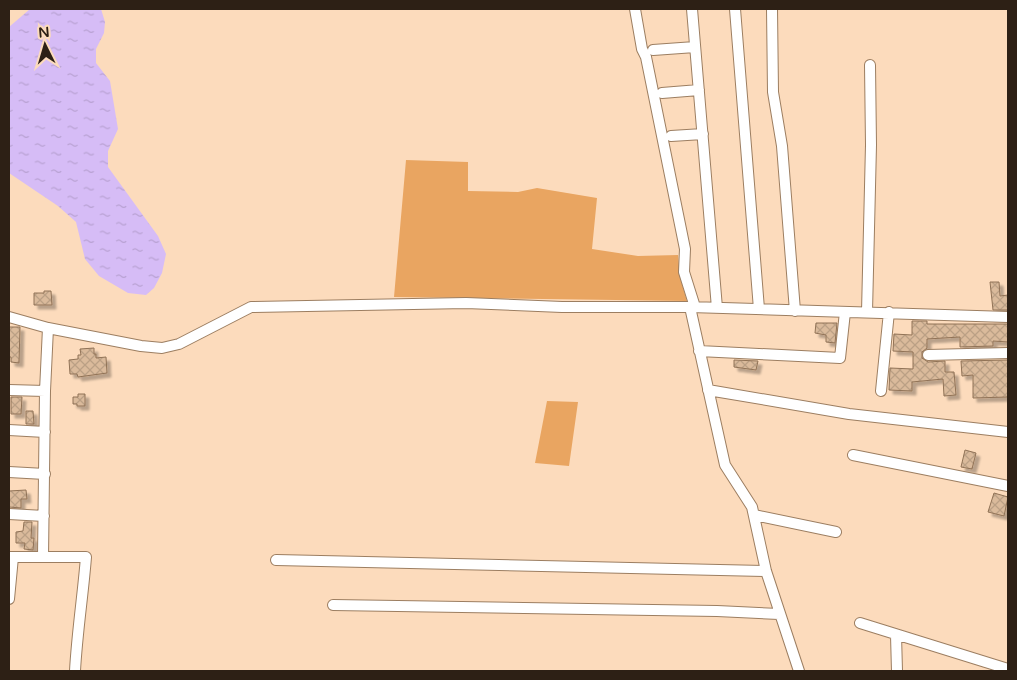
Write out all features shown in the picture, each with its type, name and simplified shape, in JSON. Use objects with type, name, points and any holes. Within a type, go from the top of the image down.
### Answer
[{"type":"street","points":[[635,9],[685,249],[684,272],[693,307],[699,351],[725,465],[752,507],[766,571],[799,671]]},
{"type":"street","points":[[692,9],[717,308]]},
{"type":"street","points":[[735,9],[759,309]]},
{"type":"street","points":[[772,9],[774,92],[782,146],[795,311]]},
{"type":"street","points":[[653,50],[696,46]]},
{"type":"street","points":[[866,312],[871,145],[870,65]]},
{"type":"street","points":[[662,93],[699,90]]},
{"type":"street","points":[[671,136],[703,134]]},
{"type":"street","points":[[9,317],[48,328],[141,346],[162,348],[179,344],[251,307],[466,303],[562,307],[693,307],[889,312],[1008,317]]},
{"type":"street","points":[[699,351],[840,358],[845,312]]},
{"type":"street","points":[[881,392],[889,312]]},
{"type":"street","points":[[43,557],[45,392],[48,328]]},
{"type":"street","points":[[928,355],[1008,354]]},
{"type":"street","points":[[9,390],[45,392]]},
{"type":"street","points":[[708,390],[849,414],[1008,432]]},
{"type":"street","points":[[9,430],[45,432]]},
{"type":"street","points":[[853,456],[1008,486]]},
{"type":"street","points":[[9,472],[45,474]]},
{"type":"street","points":[[9,514],[44,516]]},
{"type":"street","points":[[754,515],[836,532]]},
{"type":"street","points":[[9,599],[11,557],[86,557],[75,671]]},
{"type":"street","points":[[276,560],[766,571]]},
{"type":"street","points":[[333,605],[717,611],[779,614]]},
{"type":"street","points":[[860,623],[1008,669]]},
{"type":"street","points":[[896,635],[897,671]]},
{"type":"shaded area","points":[[406,160],[468,162],[468,191],[518,192],[537,188],[597,198],[592,249],[638,256],[678,255],[680,277],[687,301],[394,297]]},
{"type":"shaded area","points":[[547,401],[578,402],[569,466],[535,463]]},
{"type":"water","points":[[30,9],[101,9],[105,22],[104,33],[96,49],[96,63],[110,81],[118,129],[108,151],[108,167],[158,236],[166,254],[162,273],[154,288],[146,295],[128,293],[99,276],[85,259],[76,222],[58,206],[9,173],[9,27]]},
{"type":"building","points":[[990,282],[999,282],[1000,296],[1008,295],[1008,310],[993,310]]},
{"type":"building","points":[[44,291],[51,291],[52,305],[34,305],[34,293],[44,293]]},
{"type":"building","points":[[912,321],[927,321],[927,324],[1008,324],[1008,342],[993,341],[993,346],[960,347],[960,337],[927,339],[927,348],[922,352],[922,358],[928,362],[945,361],[945,372],[954,372],[956,395],[944,396],[943,379],[912,382],[912,391],[889,390],[890,368],[913,369],[913,352],[893,351],[894,334],[912,335]]},
{"type":"building","points":[[816,323],[837,323],[835,343],[826,342],[826,335],[815,333]]},
{"type":"building","points":[[9,327],[20,327],[19,363],[11,362],[11,357],[9,357]]},
{"type":"building","points":[[94,348],[96,358],[106,357],[107,373],[78,377],[77,374],[70,374],[69,360],[78,359],[78,355],[81,355],[80,349]]},
{"type":"building","points":[[734,360],[758,361],[756,370],[734,367]]},
{"type":"building","points":[[1008,360],[1008,397],[973,398],[973,375],[962,376],[961,361]]},
{"type":"building","points":[[78,394],[85,394],[85,406],[73,404],[73,397],[78,397]]},
{"type":"building","points":[[11,397],[22,397],[21,414],[11,414]]},
{"type":"building","points":[[26,411],[33,411],[34,424],[26,424]]},
{"type":"building","points":[[965,450],[976,453],[972,469],[961,467]]},
{"type":"building","points":[[26,490],[27,499],[21,499],[21,508],[9,507],[9,491]]},
{"type":"building","points":[[994,493],[1008,497],[1004,516],[988,512]]},
{"type":"building","points":[[24,522],[32,522],[31,538],[34,538],[33,550],[24,549],[25,543],[16,543],[16,532],[23,531]]}]
